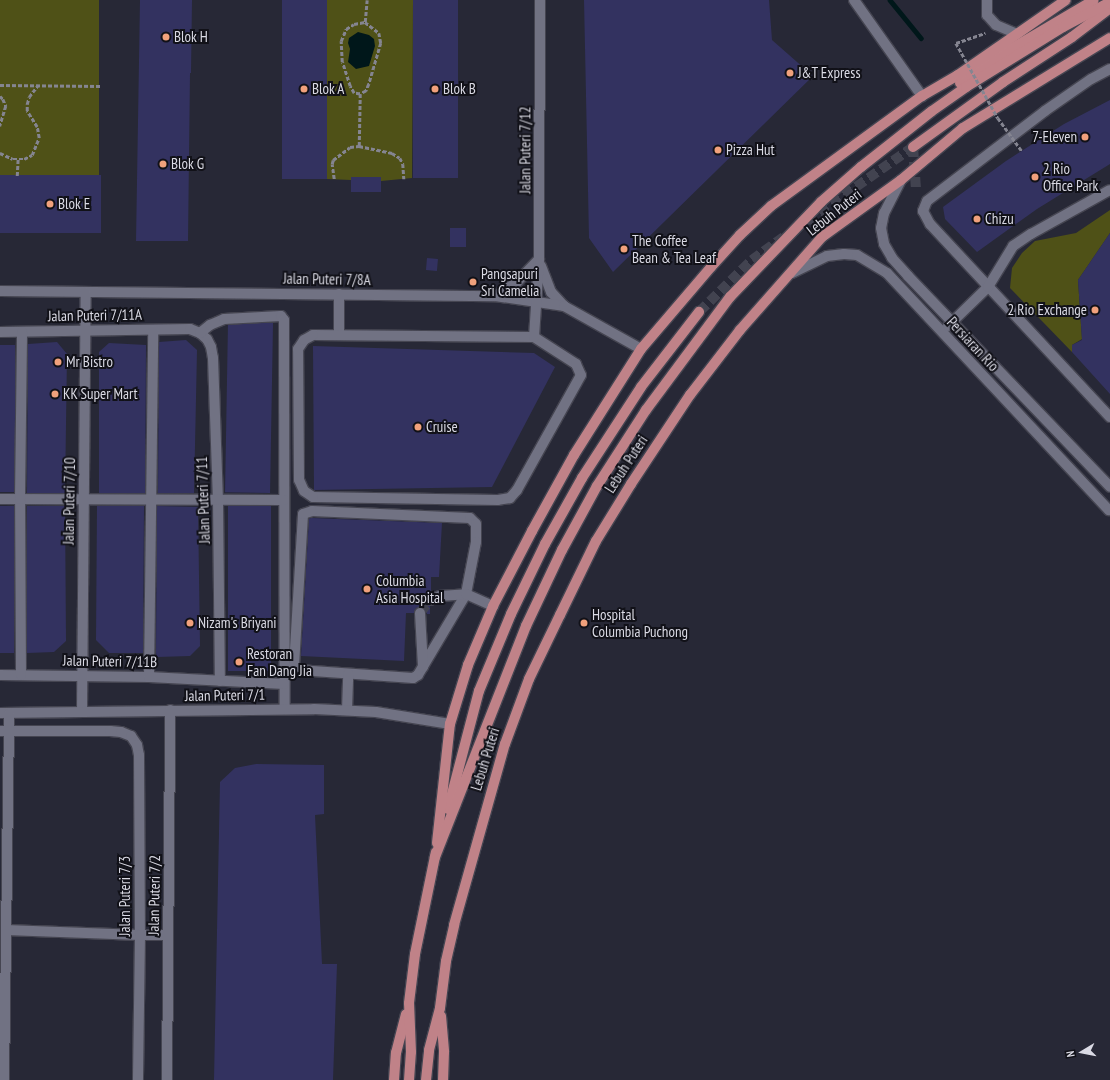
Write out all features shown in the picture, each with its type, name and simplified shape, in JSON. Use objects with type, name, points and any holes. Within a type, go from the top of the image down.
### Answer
[{"type":"main road","points":[[435,856],[450,724],[468,665],[493,606],[574,455],[641,349],[710,266],[740,234],[771,206],[922,96],[1018,34],[1066,0]]},
{"type":"main road","points":[[932,111],[952,89],[984,66],[1094,0]]},
{"type":"main road","points":[[435,856],[526,626],[558,557],[597,486],[646,410],[730,297],[821,202],[861,167],[932,111],[992,71],[1064,27],[1110,2]]},
{"type":"main road","points":[[913,147],[1003,82],[1072,37],[1110,8]]},
{"type":"main road","name":"Lebuh Puteri","points":[[426,1080],[429,1050],[440,1008],[446,961],[454,925],[504,744],[529,679],[596,540],[630,484],[690,395],[740,330],[792,273],[822,237],[901,180],[963,128],[1110,38]]},
{"type":"main road","points":[[394,1080],[396,1053],[409,1003],[415,954],[435,856],[480,691],[510,614],[545,544],[582,478],[641,387],[699,312]]},
{"type":"main road","points":[[409,1003],[411,1052],[409,1080]]},
{"type":"main road","points":[[440,1008],[444,1052],[442,1080]]},
{"type":"street","name":"Jalan Puteri 7/12","points":[[534,337],[538,301],[539,259],[540,0]]},
{"type":"street","points":[[854,0],[922,96]]},
{"type":"street","points":[[987,0],[987,15],[996,25],[1018,34]]},
{"type":"street","points":[[1110,69],[1091,79],[1045,111],[927,201],[923,211],[930,224],[1110,417]]},
{"type":"street","name":"Persiaran Rio","points":[[901,180],[884,214],[881,228],[884,244],[892,258],[1110,487]]},
{"type":"street","points":[[942,332],[988,287],[1013,246],[1031,234],[1110,190]]},
{"type":"street","name":"Persiaran Rio","points":[[792,273],[827,256],[858,255],[887,273],[1109,510]]},
{"type":"street","points":[[495,296],[517,282],[539,259],[551,292],[564,306]]},
{"type":"street","name":"Jalan Puteri 7/8A","points":[[0,291],[495,296],[538,301],[564,306],[641,349]]},
{"type":"street","name":"Jalan Puteri 7/10","points":[[82,711],[86,292]]},
{"type":"street","points":[[339,294],[339,335]]},
{"type":"street","points":[[200,333],[210,325],[224,319],[281,316],[284,320],[285,709]]},
{"type":"street","name":"Jalan Puteri 7/11A","points":[[0,332],[190,329],[200,333]]},
{"type":"street","points":[[149,676],[153,330]]},
{"type":"street","points":[[21,675],[20,499],[22,332]]},
{"type":"street","name":"Jalan Puteri 7/11","points":[[200,333],[207,339],[211,347],[213,358],[218,500],[220,681]]},
{"type":"street","points":[[313,335],[534,337],[576,364],[582,375],[517,490],[510,498],[498,500],[313,497],[304,491],[299,480],[298,348],[304,340],[313,335]]},
{"type":"street","points":[[0,499],[284,500]]},
{"type":"street","points":[[312,511],[336,511],[470,518],[476,524],[477,530],[466,594],[418,674],[413,678],[298,670],[294,666],[303,514],[312,511]]},
{"type":"street","points":[[430,600],[440,596],[466,594],[493,606]]},
{"type":"street","points":[[420,613],[423,666]]},
{"type":"street","points":[[347,710],[348,674]]},
{"type":"street","name":"Jalan Puteri 7/11B","points":[[0,675],[149,676],[284,684]]},
{"type":"street","name":"Jalan Puteri 7/1","points":[[4,713],[170,710],[347,710],[383,713],[450,724]]},
{"type":"street","name":"Jalan Puteri 7/2","points":[[167,1080],[170,710]]},
{"type":"street","points":[[4,713],[3,903],[6,930],[3,1010],[4,1080]]},
{"type":"street","name":"Jalan Puteri 7/3","points":[[4,731],[121,732],[131,736],[137,745],[139,755],[140,935],[138,1080]]},
{"type":"street","points":[[6,930],[168,935]]},
{"type":"path","points":[[365,22],[367,0]]},
{"type":"path","points":[[365,22],[379,32],[381,42],[369,84],[366,91],[360,94],[354,93],[350,86],[342,62],[341,41],[346,29],[354,24],[365,22]]},
{"type":"path","points":[[985,33],[956,43],[998,118],[1022,151]]},
{"type":"path","points":[[0,85],[100,86]]},
{"type":"path","points":[[0,154],[24,160],[32,155],[39,138],[37,127],[26,112],[28,97],[38,85]]},
{"type":"path","points":[[359,146],[360,94]]},
{"type":"path","points":[[0,96],[6,106],[0,126]]},
{"type":"path","points":[[334,179],[332,164],[333,160],[350,147],[359,146],[392,153],[400,158],[403,164],[404,179]]},
{"type":"path","points":[[17,176],[18,159]]},
{"type":"shaded area","points":[[0,0],[99,0],[99,175],[0,175]]},
{"type":"shaded area","points":[[327,0],[413,0],[412,178],[381,181],[381,177],[352,177],[351,180],[327,179]]},
{"type":"shaded area","points":[[358,32],[369,35],[374,39],[375,46],[369,66],[356,69],[348,62],[350,49],[348,43],[349,38]]},
{"type":"shaded area","points":[[1110,210],[1110,233],[1078,280],[1082,339],[1072,345],[1072,352],[1010,288],[1012,268],[1022,253],[1035,241],[1076,233]]},
{"type":"building","name":"Blok G","points":[[140,0],[192,0],[188,241],[136,241]]},
{"type":"building","name":"Blok A","points":[[282,0],[327,0],[327,179],[282,179]]},
{"type":"building","name":"Blok B","points":[[413,0],[458,0],[458,178],[413,178]]},
{"type":"building","points":[[584,0],[769,0],[772,40],[813,76],[613,272],[589,238]]},
{"type":"building","name":"2 Rio Office Park","points":[[1110,100],[1110,164],[1037,209],[977,252],[945,219],[943,207],[1006,161],[1064,124]]},
{"type":"building","name":"Blok E","points":[[0,175],[101,175],[101,233],[0,233]]},
{"type":"building","points":[[351,177],[381,177],[381,192],[351,192]]},
{"type":"building","points":[[450,228],[466,228],[466,247],[450,247]]},
{"type":"building","name":"2 Rio Exchange","points":[[1110,233],[1110,394],[1072,352],[1072,345],[1082,340],[1078,280]]},
{"type":"building","points":[[427,258],[438,259],[437,271],[426,270]]},
{"type":"building","points":[[228,322],[273,323],[270,493],[225,492]]},
{"type":"building","points":[[186,340],[197,350],[194,493],[158,493],[159,342]]},
{"type":"building","points":[[57,342],[67,354],[65,493],[27,493],[28,344]]},
{"type":"building","points":[[109,343],[146,345],[145,493],[99,493],[99,352]]},
{"type":"building","points":[[0,345],[15,345],[15,492],[0,492]]},
{"type":"building","name":"Cruise","points":[[313,346],[534,353],[555,367],[492,487],[314,490]]},
{"type":"building","points":[[0,506],[14,506],[14,653],[0,653]]},
{"type":"building","points":[[27,506],[65,506],[66,641],[54,652],[27,653]]},
{"type":"building","points":[[97,506],[144,506],[143,653],[109,653],[96,640]]},
{"type":"building","points":[[157,506],[198,507],[200,646],[190,656],[157,657],[156,653]]},
{"type":"building","points":[[228,506],[271,506],[271,671],[228,671]]},
{"type":"building","name":"Columbia Asia Hospital","points":[[309,519],[442,523],[439,577],[431,577],[431,593],[425,596],[424,599],[426,605],[430,606],[430,614],[427,614],[425,609],[420,607],[416,608],[414,613],[406,613],[404,661],[301,656]]},
{"type":"building","points":[[256,764],[324,765],[324,814],[315,815],[322,964],[337,964],[333,1080],[214,1080],[220,782],[235,768]]},
{"type":"waterway","points":[[890,0],[921,38]]},
{"type":"tunnel","points":[[913,147],[916,189]]},
{"type":"tunnel","points":[[807,221],[913,147]]},
{"type":"tunnel","points":[[699,312],[752,260],[784,237]]},
{"type":"tunnel","points":[[420,613],[430,600]]},
{"type":"place","name":"Blok H","points":[[166,37]]},
{"type":"place","name":"J&T Express","points":[[790,73]]},
{"type":"place","name":"Blok A","points":[[304,89]]},
{"type":"place","name":"Blok B","points":[[435,89]]},
{"type":"place","name":"7-Eleven","points":[[1085,137]]},
{"type":"place","name":"Pizza Hut","points":[[718,150]]},
{"type":"place","name":"Blok G","points":[[163,164]]},
{"type":"place","name":"2 Rio Office Park","points":[[1035,177]]},
{"type":"place","name":"Blok E","points":[[50,204]]},
{"type":"place","name":"Chizu","points":[[977,219]]},
{"type":"place","name":"The Coffee Bean & Tea Leaf","points":[[624,249]]},
{"type":"place","name":"Pangsapuri Sri Camelia","points":[[473,282]]},
{"type":"place","name":"2 Rio Exchange","points":[[1095,310]]},
{"type":"place","name":"Mr Bistro","points":[[58,362]]},
{"type":"place","name":"KK Super Mart","points":[[55,394]]},
{"type":"place","name":"Cruise","points":[[418,427]]},
{"type":"place","name":"Columbia Asia Hospital","points":[[367,589]]},
{"type":"place","name":"Nizam's Briyani","points":[[190,623]]},
{"type":"place","name":"Hospital Columbia Puchong","points":[[584,623]]},
{"type":"place","name":"Restoran Fan Dang Jia","points":[[239,662]]}]
